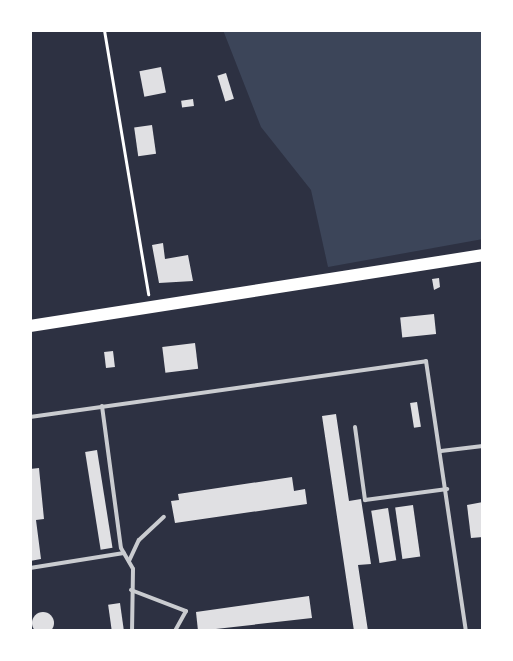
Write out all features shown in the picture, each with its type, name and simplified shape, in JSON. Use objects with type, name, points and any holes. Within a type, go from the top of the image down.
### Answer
[{"type":"main road","points":[[30,326],[483,255]]},
{"type":"lane","points":[[30,417],[426,361],[447,489],[466,631]]},
{"type":"lane","points":[[102,406],[124,553],[128,562],[132,631]]},
{"type":"lane","points":[[355,427],[365,500],[447,489]]},
{"type":"lane","points":[[441,451],[483,446]]},
{"type":"lane","points":[[128,562],[139,540],[164,517]]},
{"type":"lane","points":[[30,568],[124,553]]},
{"type":"lane","points":[[131,590],[186,611],[175,631]]},
{"type":"path","points":[[104,30],[150,308]]},
{"type":"shaded area","points":[[223,30],[483,30],[483,239],[328,267],[311,190],[261,127]]},
{"type":"building","points":[[161,67],[166,93],[144,97],[139,71]]},
{"type":"building","points":[[226,73],[234,99],[225,101],[217,76]]},
{"type":"building","points":[[193,99],[194,106],[182,108],[181,101]]},
{"type":"building","points":[[152,125],[156,154],[138,156],[134,128]]},
{"type":"building","points":[[163,243],[165,259],[188,255],[193,281],[159,283],[152,245]]},
{"type":"building","points":[[439,278],[440,287],[434,290],[432,279]]},
{"type":"building","points":[[434,314],[436,334],[402,337],[400,318]]},
{"type":"building","points":[[195,343],[198,369],[165,373],[162,347]]},
{"type":"building","points":[[113,351],[115,367],[106,368],[104,352]]},
{"type":"building","points":[[417,402],[421,427],[414,428],[410,403]]},
{"type":"building","points":[[336,414],[349,501],[361,499],[371,564],[358,565],[368,631],[354,631],[322,416]]},
{"type":"building","points":[[97,450],[112,548],[101,550],[85,452]]},
{"type":"building","points":[[39,468],[44,519],[36,520],[41,559],[30,561],[30,469]]},
{"type":"building","points":[[292,477],[294,491],[305,489],[307,504],[175,523],[171,501],[179,500],[178,494]]},
{"type":"building","points":[[483,502],[483,537],[471,538],[467,505]]},
{"type":"building","points":[[413,505],[420,556],[402,559],[395,508]]},
{"type":"building","points":[[388,508],[396,560],[380,563],[371,511]]},
{"type":"building","points":[[309,596],[312,618],[198,631],[196,612]]},
{"type":"building","points":[[120,603],[124,631],[112,631],[108,605]]},
{"type":"building","points":[[43,612],[51,615],[54,623],[51,631],[43,634],[35,631],[32,623],[35,615]]}]
